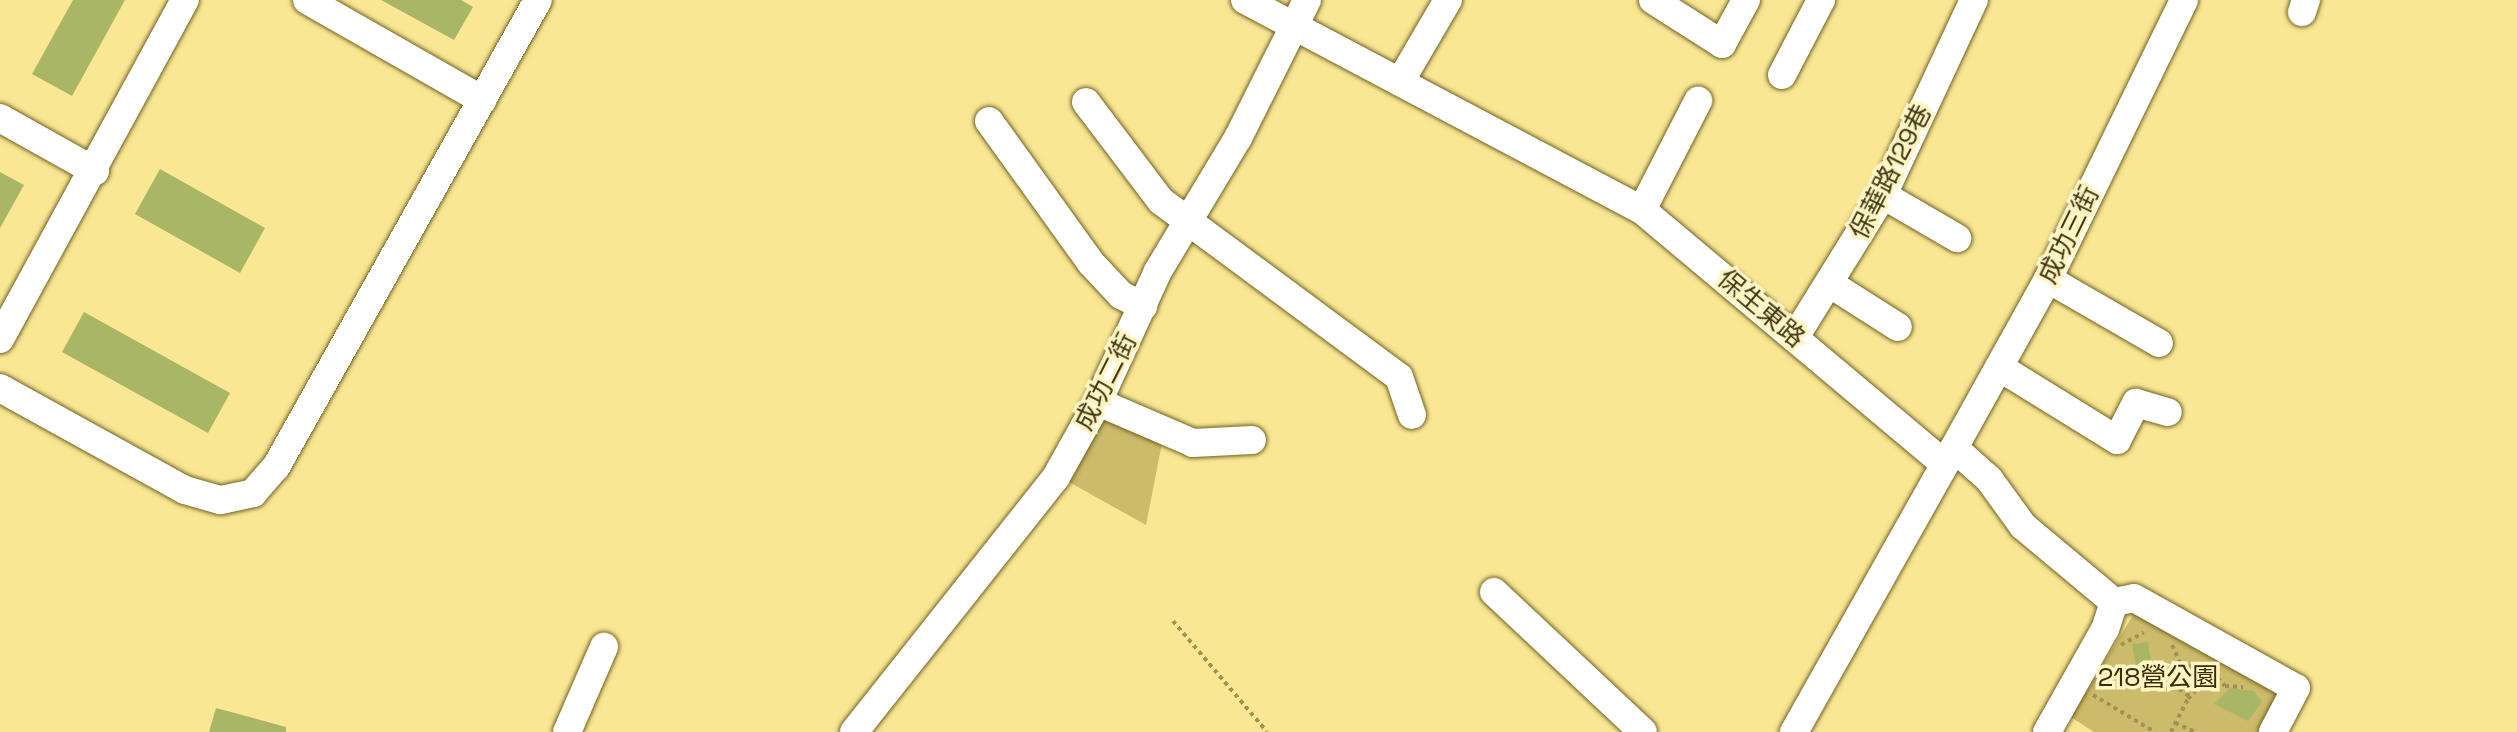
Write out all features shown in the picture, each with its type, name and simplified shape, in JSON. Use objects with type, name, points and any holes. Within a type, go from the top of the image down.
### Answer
[{"type":"street","points":[[0,339],[95,171],[185,0]]},
{"type":"street","points":[[307,0],[482,100]]},
{"type":"street","points":[[0,388],[185,490],[221,500],[253,493],[284,454],[538,0]]},
{"type":"street","name":"保生東路","points":[[1245,0],[1642,210],[1795,337],[1949,456],[1989,479],[2023,526],[2114,602]]},
{"type":"street","name":"成功二街","points":[[854,732],[1019,528],[1098,402],[1143,306],[1238,138],[1307,0]]},
{"type":"street","points":[[1400,82],[1448,0]]},
{"type":"street","points":[[1653,0],[1722,44],[1746,0]]},
{"type":"street","points":[[1782,75],[1821,0]]},
{"type":"street","name":"保華路129巷","points":[[1795,337],[1832,285],[1883,195],[1974,0]]},
{"type":"street","name":"成功三街","points":[[1949,456],[2048,279],[2184,0]]},
{"type":"street","points":[[1642,210],[1698,101]]},
{"type":"street","points":[[1086,102],[1161,201],[1332,322],[1399,377],[1412,415]]},
{"type":"street","points":[[0,118],[95,171]]},
{"type":"street","points":[[989,121],[1091,263],[1121,295],[1143,306]]},
{"type":"street","points":[[1883,195],[1957,238]]},
{"type":"street","points":[[2048,279],[2159,343]]},
{"type":"street","points":[[1832,285],[1898,327]]},
{"type":"street","points":[[1999,367],[2117,440],[2136,403],[2168,412]]},
{"type":"street","points":[[1098,402],[1193,443],[1252,440]]},
{"type":"street","points":[[1796,731],[1949,456]]},
{"type":"street","points":[[1494,592],[1643,732]]},
{"type":"street","points":[[2047,732],[2102,634],[2114,602],[2134,598],[2219,661],[2297,690],[2273,732]]},
{"type":"street","points":[[567,732],[604,647]]},
{"type":"path","points":[[1173,621],[1267,732]]},
{"type":"path","points":[[2102,634],[2122,645],[2152,630]]},
{"type":"path","points":[[2166,639],[2181,664],[2219,661]]},
{"type":"path","points":[[2219,661],[2225,686],[2252,688]]},
{"type":"path","points":[[2171,732],[2191,697],[2219,661]]},
{"type":"path","points":[[2074,683],[2155,732]]},
{"type":"path","points":[[2179,689],[2191,697]]},
{"type":"path","points":[[2175,723],[2195,732]]},
{"type":"green space","points":[[1107,412],[1163,438],[1146,525],[1069,482]]},
{"type":"green space","name":"218營公園","points":[[2135,612],[2284,685],[2266,732],[2094,732],[2071,717]]},
{"type":"building","points":[[73,0],[125,0],[72,96],[32,74]]},
{"type":"building","points":[[381,0],[461,0],[473,7],[454,40]]},
{"type":"building","points":[[160,169],[265,228],[240,273],[135,214]]},
{"type":"building","points":[[0,172],[24,185],[0,228]]},
{"type":"building","points":[[84,312],[230,393],[208,433],[62,352]]},
{"type":"building","points":[[2148,642],[2151,664],[2136,666],[2132,644]]},
{"type":"building","points":[[2230,688],[2254,691],[2262,702],[2248,721],[2214,704]]},
{"type":"building","points":[[216,708],[286,727],[286,732],[209,732]]}]
